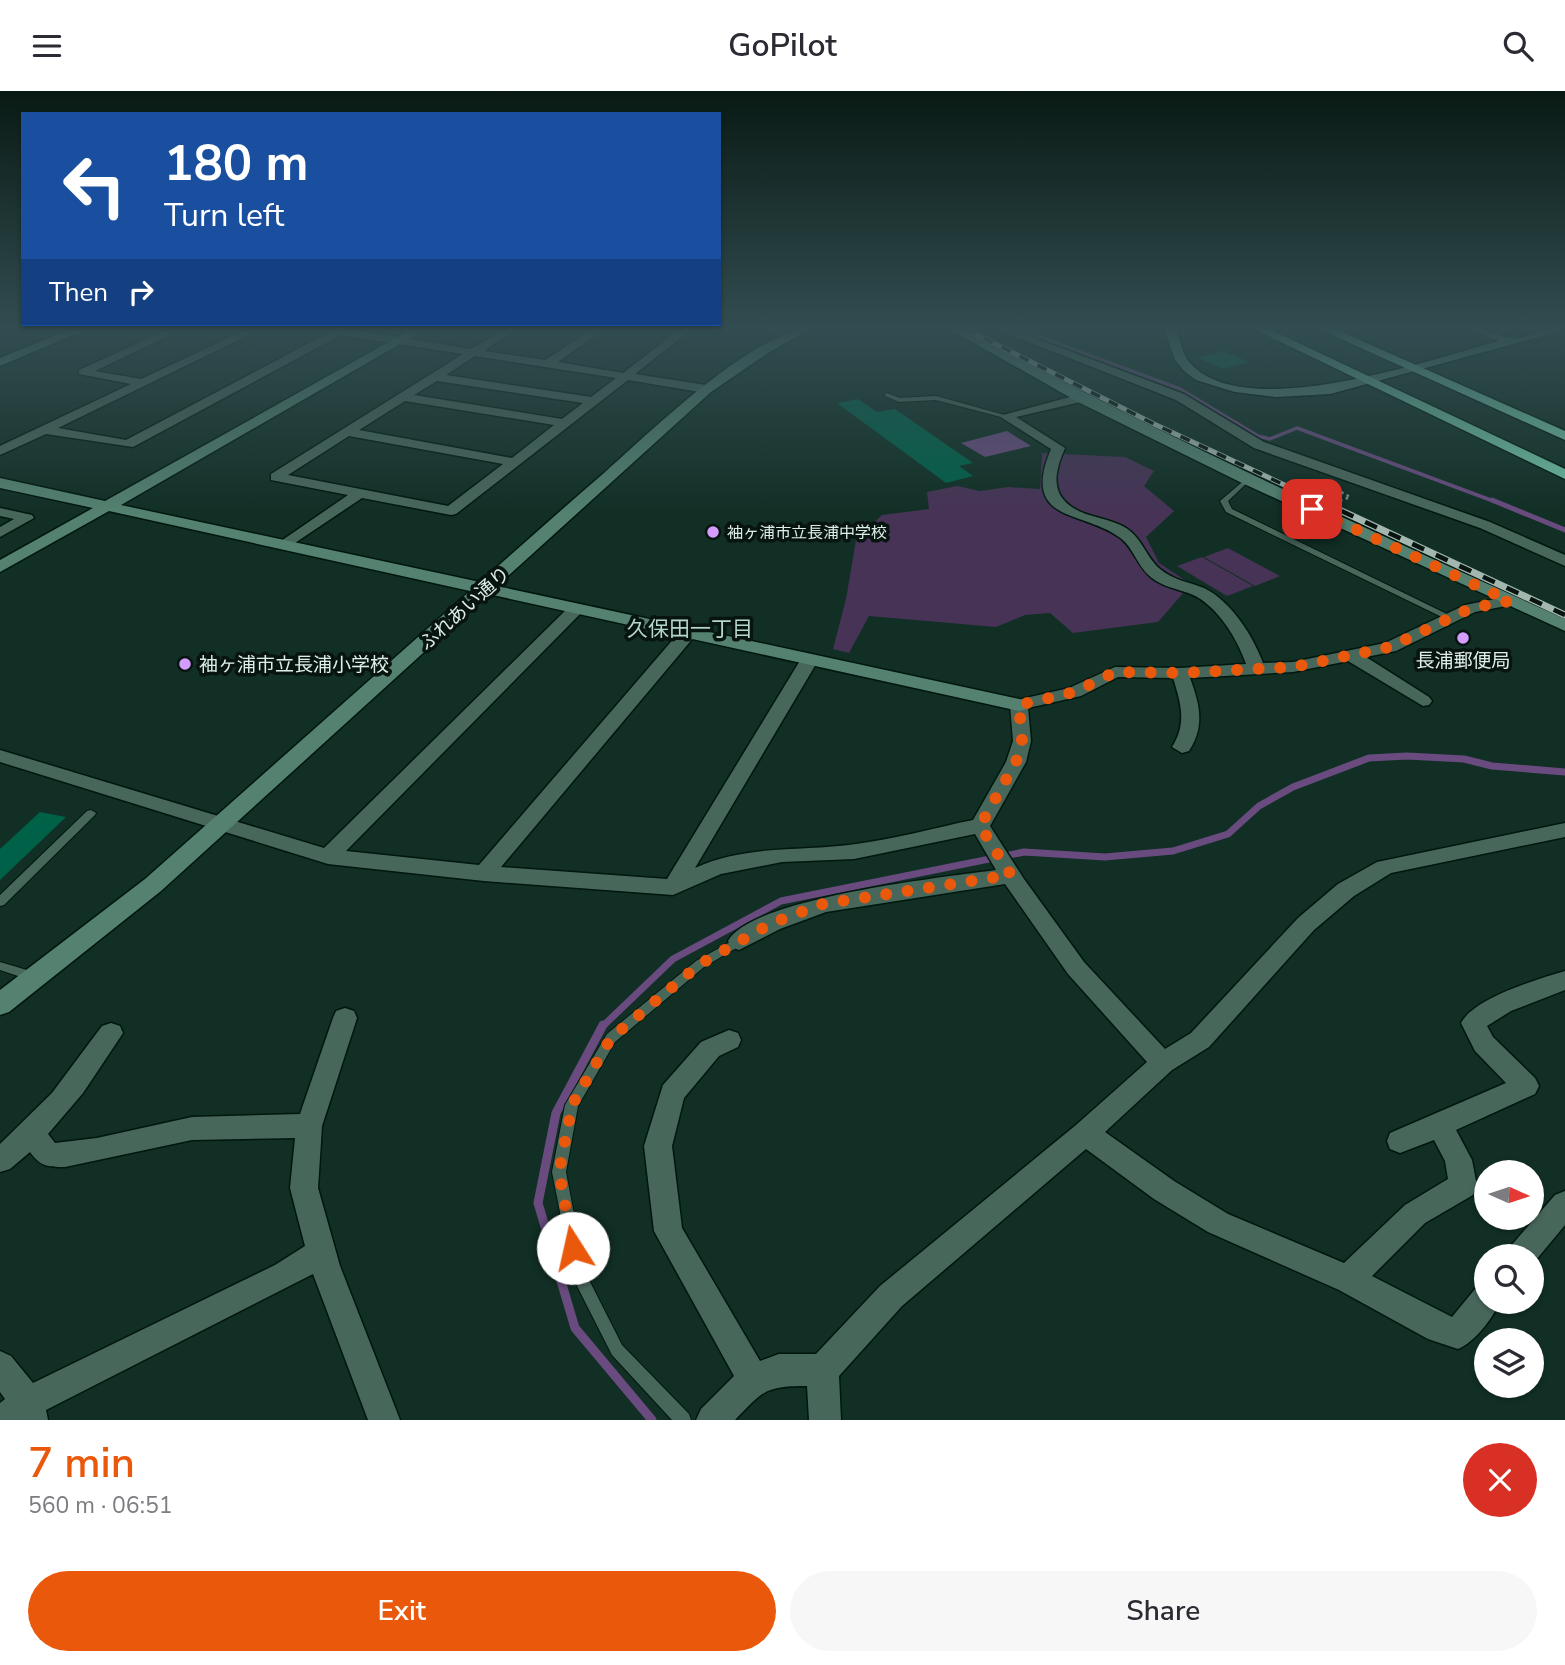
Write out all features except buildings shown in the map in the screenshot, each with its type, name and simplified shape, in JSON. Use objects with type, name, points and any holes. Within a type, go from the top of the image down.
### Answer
[{"type":"highway","points":[[1389,391],[1565,475]]},
{"type":"highway","points":[[1424,391],[1434,402],[1526,456]]},
{"type":"highway","points":[[1463,391],[1565,436]]},
{"type":"street","points":[[0,451],[126,391]]},
{"type":"street","points":[[45,429],[128,444],[228,391]]},
{"type":"street","points":[[0,566],[310,391]]},
{"type":"street","points":[[412,391],[276,477],[451,510],[604,391]]},
{"type":"street","points":[[527,391],[591,401]]},
{"type":"street","name":"ふれあい通り","points":[[0,1005],[153,885],[704,391]]},
{"type":"street","points":[[1068,391],[1247,480],[1565,626]]},
{"type":"street","points":[[1164,391],[1180,397],[1259,445],[1485,526],[1565,561]]},
{"type":"street","points":[[1257,391],[1294,394],[1321,391]]},
{"type":"street","points":[[402,397],[563,423]]},
{"type":"street","points":[[1005,417],[1081,398]]},
{"type":"street","points":[[1005,417],[1058,448],[1049,468],[1049,488],[1066,510],[1118,529],[1137,543],[1153,571],[1164,579],[1201,593],[1213,601],[1252,656],[1256,669]]},
{"type":"street","points":[[346,432],[513,462]]},
{"type":"street","points":[[0,483],[1019,705],[1075,692],[1115,672],[1181,673],[1293,667],[1390,647],[1471,608],[1510,601]]},
{"type":"street","points":[[286,544],[360,493]]},
{"type":"street","points":[[0,512],[27,518],[0,533]]},
{"type":"street","points":[[328,857],[576,608]]},
{"type":"street","points":[[484,873],[688,633]]},
{"type":"street","points":[[1351,655],[1423,701]]},
{"type":"street","points":[[673,887],[810,659]]},
{"type":"street","points":[[1181,673],[1192,714],[1190,737],[1182,747]]},
{"type":"street","points":[[0,756],[328,857],[484,873],[673,887],[716,867],[782,855],[854,852],[980,826],[1016,762],[1022,741],[1019,705]]},
{"type":"street","points":[[980,826],[1076,968],[1163,1063]]},
{"type":"street","points":[[825,1420],[822,1402],[823,1370],[891,1296],[1085,1133],[1163,1063],[1200,1040],[1307,924],[1346,890],[1385,867],[1565,831]]},
{"type":"street","points":[[740,941],[772,923],[823,904],[1011,875]]},
{"type":"street","points":[[1400,1142],[1526,1086],[1485,1044],[1473,1023],[1502,1004],[1565,980]]},
{"type":"street","points":[[345,1018],[309,1126],[304,1188],[321,1253],[383,1418]]},
{"type":"street","points":[[0,1160],[33,1135],[72,1091],[111,1033]]},
{"type":"street","points":[[729,1039],[710,1049],[672,1094],[658,1146],[668,1231],[753,1379]]},
{"type":"street","points":[[1349,1280],[1399,1226],[1441,1195],[1463,1186],[1458,1160],[1440,1125]]},
{"type":"street","points":[[33,1135],[48,1155],[65,1156],[208,1127],[309,1126]]},
{"type":"street","points":[[1085,1133],[1164,1190],[1218,1223],[1349,1280],[1438,1328],[1458,1334],[1474,1314]]},
{"type":"street","points":[[1531,1244],[1565,1204]]},
{"type":"street","points":[[0,1367],[21,1414],[285,1276],[321,1253]]},
{"type":"street","points":[[712,1420],[753,1379],[779,1370],[823,1370]]},
{"type":"lane","points":[[887,395],[899,400],[936,398],[1005,417]]},
{"type":"lane","points":[[1247,480],[1224,501],[1229,510],[1451,618]]},
{"type":"lane","points":[[0,902],[91,813]]},
{"type":"lane","points":[[683,1420],[617,1350],[578,1273],[559,1172],[572,1105],[611,1038],[700,964],[740,941]]},
{"type":"lane","points":[[0,966],[36,977]]},
{"type":"path","points":[[1290,521],[1350,497],[1332,487]]},
{"type":"shaded area","points":[[1007,431],[1031,446],[985,457],[961,443]]},
{"type":"shaded area","points":[[1042,453],[1125,457],[1154,471],[1144,486],[1174,511],[1146,537],[1159,563],[1191,584],[1158,622],[1073,633],[1050,613],[1025,615],[996,627],[869,616],[849,653],[833,649],[846,599],[856,540],[882,515],[929,509],[927,492],[957,486],[980,491],[1008,487],[1040,489]]},
{"type":"shaded area","points":[[1228,548],[1280,576],[1255,586],[1204,557]]},
{"type":"shaded area","points":[[1202,557],[1253,586],[1227,596],[1177,566]]},
{"type":"waterway","points":[[1183,391],[1258,436],[1270,439],[1297,428],[1496,502]]},
{"type":"waterway","points":[[1492,500],[1565,530]]},
{"type":"waterway","points":[[602,1027],[673,959],[781,901],[1024,852],[1105,857],[1173,851],[1228,834],[1259,806],[1293,787],[1369,758],[1407,756],[1464,759],[1492,766],[1565,772]]},
{"type":"waterway","points":[[603,1025],[556,1113],[538,1203],[575,1328],[652,1420]]},
{"type":"railway","points":[[1089,391],[1321,502]]},
{"type":"railway","points":[[1318,500],[1565,615]]},
{"type":"place","name":"袖ヶ浦市立長浦中学校","points":[[713,532]]},
{"type":"place","name":"長浦郵便局","points":[[1463,638]]},
{"type":"place","name":"袖ヶ浦市立長浦小学校","points":[[185,664]]},
{"type":"district","name":"久保田一丁目","points":[[690,629]]},
{"type":"route","points":[[573,1248],[559,1172],[572,1105],[611,1038],[700,964],[772,923],[823,904],[1011,875],[980,826],[1016,762],[1022,741],[1019,705],[1075,692],[1115,672],[1181,673],[1293,667],[1390,647],[1471,608],[1510,601],[1312,509]]}]
